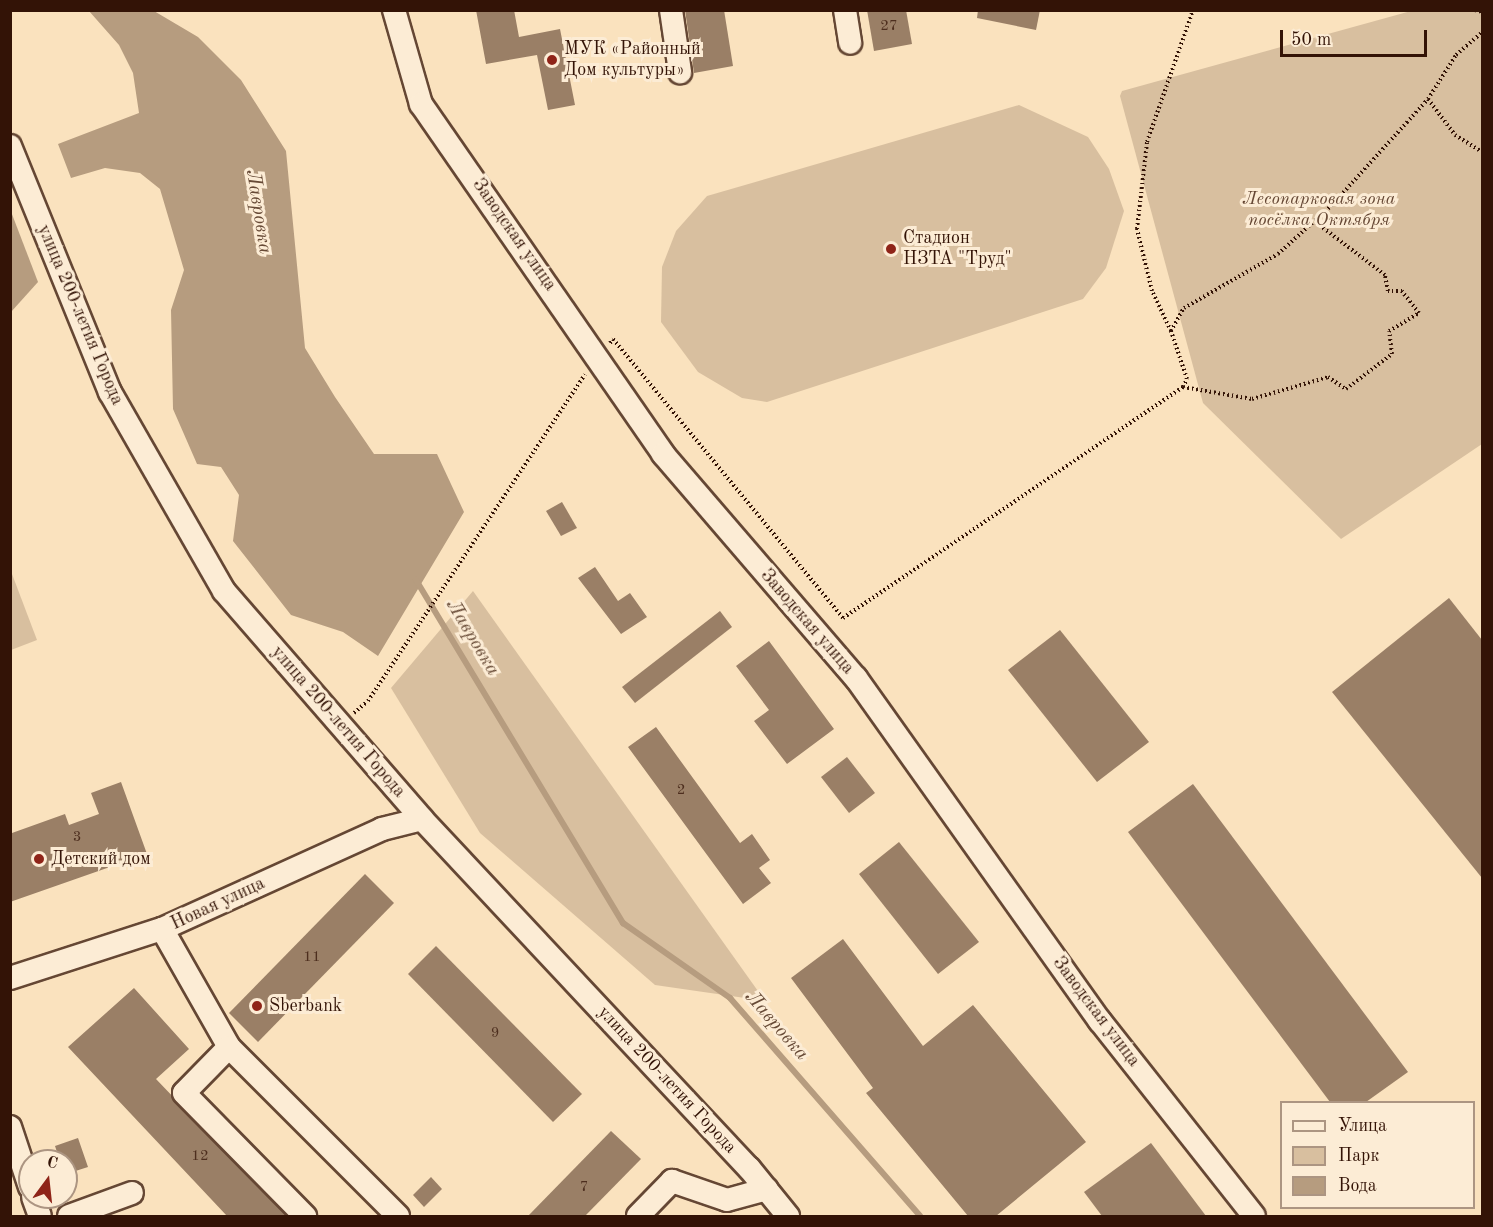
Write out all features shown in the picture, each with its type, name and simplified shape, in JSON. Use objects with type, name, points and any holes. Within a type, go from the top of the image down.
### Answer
[{"type":"street","name":"Заводская улица","points":[[394,10],[421,104],[663,454],[856,678],[1100,1021],[1254,1216]]},
{"type":"street","points":[[670,10],[680,72]]},
{"type":"street","points":[[845,10],[850,43]]},
{"type":"street","name":"улица 200-летия Города","points":[[10,146],[122,412],[224,591],[422,819],[767,1188],[788,1216]]},
{"type":"street","name":"Новая улица","points":[[10,978],[162,929],[382,829],[422,819]]},
{"type":"street","points":[[162,929],[229,1047],[398,1216]]},
{"type":"street","points":[[229,1047],[184,1093],[305,1216]]},
{"type":"street","points":[[10,1127],[18,1151]]},
{"type":"street","points":[[638,1216],[672,1181],[727,1200],[767,1188]]},
{"type":"street","points":[[69,1216],[132,1193]]},
{"type":"path","points":[[340,725],[368,701],[597,358],[613,339],[843,618],[1184,387],[1187,379],[1171,331],[1152,291],[1137,229],[1147,142],[1193,10]]},
{"type":"path","points":[[1475,10],[1482,12]]},
{"type":"path","points":[[1171,331],[1184,308],[1278,254],[1314,221],[1428,99],[1456,55],[1482,32]]},
{"type":"path","points":[[1428,99],[1455,135],[1482,152]]},
{"type":"path","points":[[1184,387],[1252,399],[1328,377],[1346,389],[1392,354],[1389,331],[1419,313],[1402,291],[1388,291],[1385,275],[1314,221]]},
{"type":"green space","name":"Лесопарковая зона посёлка Октября","points":[[1411,11],[1482,11],[1482,444],[1341,539],[1203,403],[1120,96],[1122,91]]},
{"type":"green space","name":"Стадион НЗТА \"Труд\"","points":[[1019,105],[1088,137],[1109,169],[1124,211],[1106,268],[1083,299],[767,402],[742,398],[698,372],[661,322],[662,267],[676,231],[707,196]]},
{"type":"green space","points":[[12,574],[37,640],[11,650],[10,575]]},
{"type":"green space","points":[[473,591],[765,1001],[655,985],[480,833],[391,688]]},
{"type":"water","points":[[89,11],[154,11],[198,37],[241,80],[286,151],[305,348],[335,397],[374,454],[437,454],[464,512],[378,656],[343,632],[291,615],[233,541],[239,495],[221,467],[197,464],[173,409],[171,310],[184,270],[160,189],[140,173],[105,168],[71,178],[58,144],[139,113],[133,73],[119,45]]},
{"type":"water","points":[[10,209],[38,282],[11,312],[10,312]]},
{"type":"building","name":"МУК «Районный Дом культуры»","points":[[476,10],[514,10],[519,37],[560,29],[575,105],[548,110],[537,55],[486,64]]},
{"type":"building","points":[[685,10],[724,10],[733,66],[694,73]]},
{"type":"building","points":[[867,10],[906,10],[912,44],[874,51]]},
{"type":"building","points":[[978,10],[1040,10],[1036,30],[977,18]]},
{"type":"building","points":[[562,502],[577,528],[561,536],[546,511]]},
{"type":"building","points":[[595,567],[618,601],[630,593],[647,617],[621,634],[578,578]]},
{"type":"building","points":[[1449,598],[1482,640],[1482,878],[1332,692]]},
{"type":"building","points":[[720,611],[732,627],[635,703],[622,687]]},
{"type":"building","points":[[1060,630],[1149,742],[1097,782],[1008,670]]},
{"type":"building","points":[[769,641],[834,729],[787,764],[754,721],[769,710],[736,666]]},
{"type":"building","points":[[656,727],[740,843],[752,834],[770,860],[759,868],[771,883],[743,904],[628,747]]},
{"type":"building","points":[[847,757],[875,793],[849,813],[821,777]]},
{"type":"building","points":[[121,782],[147,854],[10,902],[12,833],[65,814],[69,825],[99,814],[91,793]]},
{"type":"building","points":[[1193,784],[1408,1072],[1367,1101],[1329,1101],[1128,832]]},
{"type":"building","points":[[899,842],[979,942],[938,974],[859,874]]},
{"type":"building","points":[[365,874],[394,903],[258,1042],[229,1013]]},
{"type":"building","points":[[843,939],[923,1046],[973,1005],[1086,1142],[996,1216],[968,1216],[866,1093],[873,1088],[791,978]]},
{"type":"building","points":[[436,946],[582,1094],[553,1122],[408,974]]},
{"type":"building","points":[[134,988],[189,1049],[156,1079],[287,1216],[227,1216],[68,1047]]},
{"type":"building","points":[[611,1131],[641,1159],[585,1216],[528,1216]]},
{"type":"building","points":[[78,1138],[88,1167],[78,1170],[78,1149],[56,1149],[55,1146]]},
{"type":"building","points":[[1151,1143],[1206,1216],[1102,1216],[1084,1192]]},
{"type":"building","points":[[431,1177],[442,1189],[424,1207],[413,1195]]},
{"type":"waterway","name":"Лавровка","points":[[416,580],[623,923],[730,998],[920,1216]]},
{"type":"place","name":"МУК «Районный Дом культуры»","points":[[552,60]]},
{"type":"place","name":"Стадион НЗТА \"Труд\"","points":[[891,249]]},
{"type":"place","name":"Детский дом","points":[[39,859]]},
{"type":"place","name":"Sberbank","points":[[257,1006]]}]
